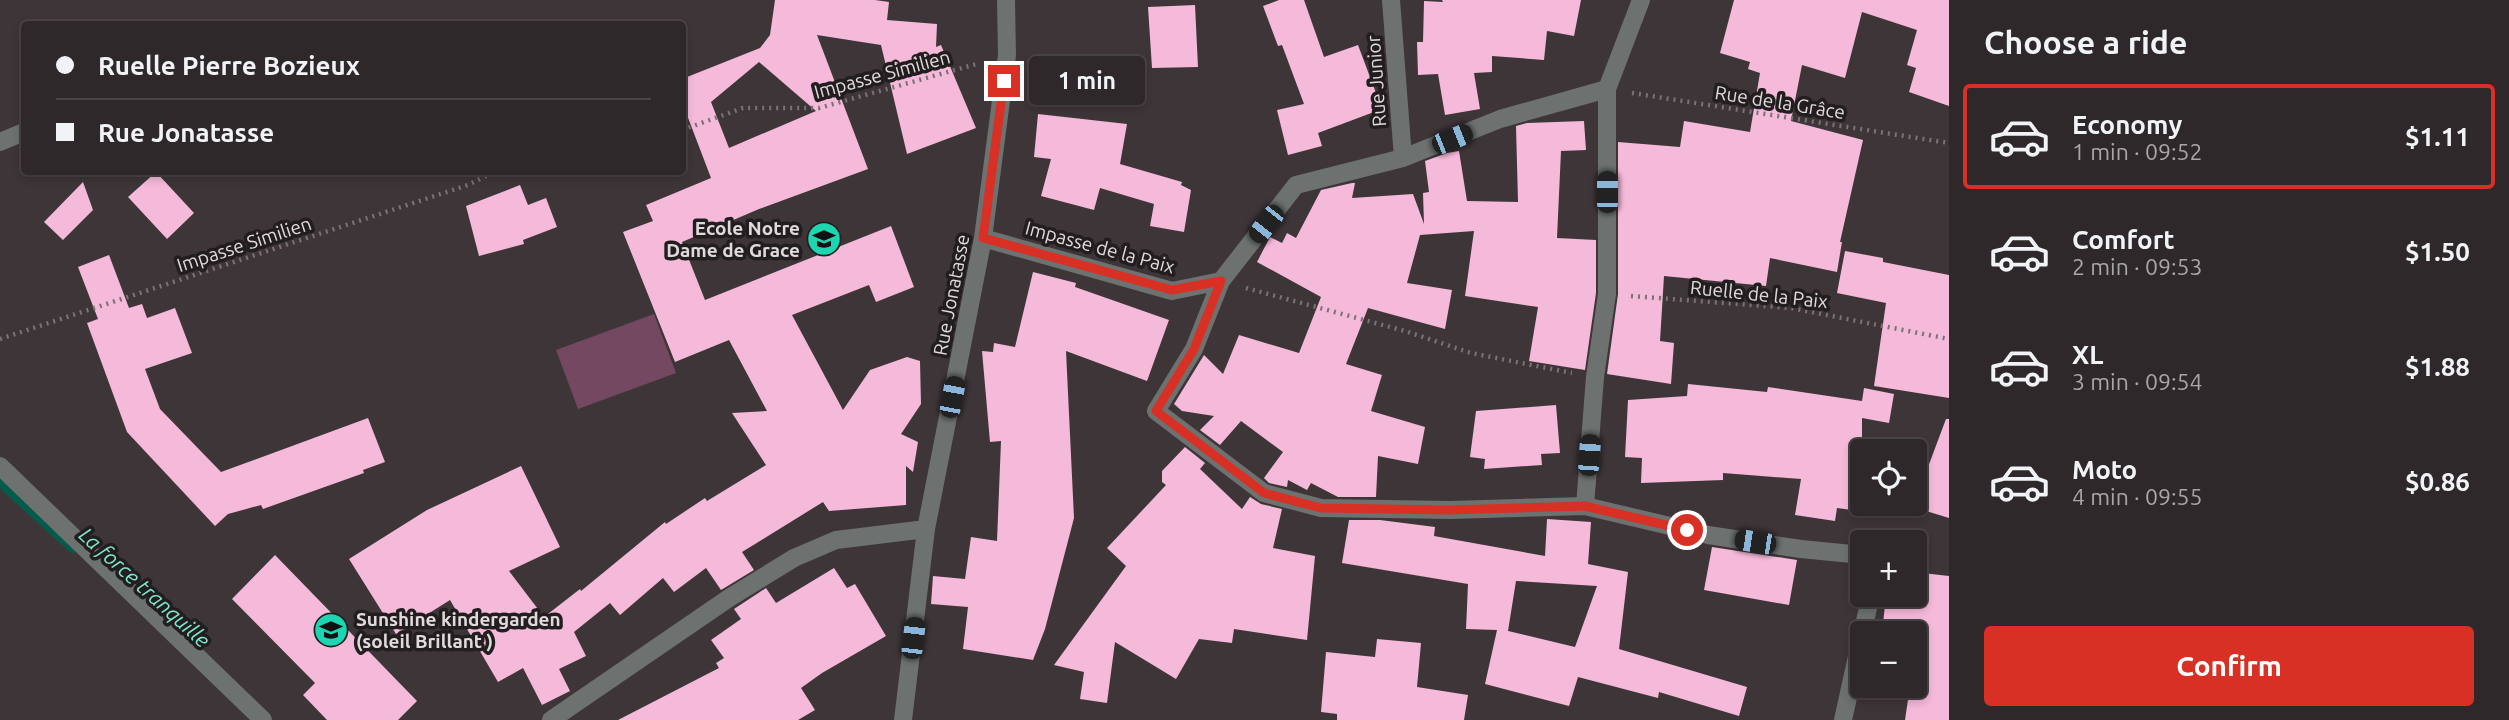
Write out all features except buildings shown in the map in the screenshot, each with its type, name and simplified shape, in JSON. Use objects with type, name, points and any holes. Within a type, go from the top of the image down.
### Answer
[{"type":"street","name":"Rue Jonatasse","points":[[903,720],[926,529],[983,238],[1007,55],[1006,0]]},
{"type":"street","name":"Rue Junior","points":[[1391,0],[1403,158]]},
{"type":"street","points":[[1585,506],[1595,377],[1607,294],[1606,89],[1641,0]]},
{"type":"street","points":[[1606,89],[1500,120],[1403,158],[1296,185],[1221,281],[1194,349],[1156,411],[1264,493],[1321,508],[1450,510],[1585,506],[1708,535],[1850,554]]},
{"type":"street","points":[[0,142],[21,133]]},
{"type":"street","name":"Impasse de la Paix","points":[[983,238],[1172,290],[1221,281]]},
{"type":"street","points":[[1,470],[263,720]]},
{"type":"street","points":[[551,720],[729,598],[794,558],[836,540],[926,529]]},
{"type":"street","points":[[1843,720],[1850,688]]},
{"type":"path","name":"Impasse Similien","points":[[686,129],[743,108],[819,108],[1007,55]]},
{"type":"path","name":"Rue de la Grâce","points":[[1606,89],[1949,143]]},
{"type":"path","name":"Impasse Similien","points":[[0,339],[468,185],[488,175]]},
{"type":"path","points":[[1221,281],[1405,331],[1471,353],[1595,377]]},
{"type":"path","name":"Ruelle de la Paix","points":[[1607,294],[1791,308],[1949,339]]},
{"type":"shaded area","points":[[654,314],[676,373],[578,409],[556,350]]},
{"type":"waterway","name":"La force tranquille","points":[[0,482],[73,548]]},
{"type":"place","name":"Ecole Notre Dame de Grace","points":[[824,239]]},
{"type":"place","name":"Sunshine kindergarden (soleil Brillant )","points":[[331,630]]},
{"type":"route","points":[[1004,81],[983,238],[1172,290],[1221,281],[1194,349],[1156,411],[1264,493],[1321,508],[1450,510],[1585,506],[1687,530]]}]
